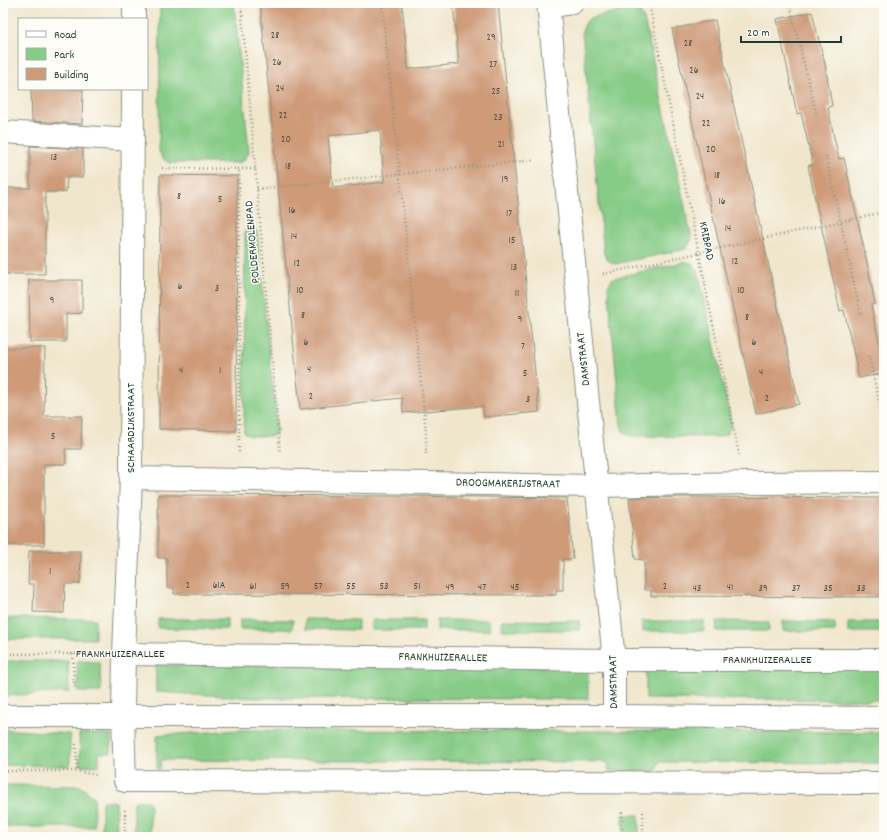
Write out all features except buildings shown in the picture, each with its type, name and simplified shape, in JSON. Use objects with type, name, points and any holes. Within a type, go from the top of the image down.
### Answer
[{"type":"street","points":[[134,3],[134,18]]},
{"type":"street","points":[[548,5],[572,3]]},
{"type":"street","name":"DAMSTRAAT","points":[[548,5],[614,660],[614,716]]},
{"type":"street","name":"SCHAARDIJKSTRAAT","points":[[125,781],[123,715],[131,478],[133,90]]},
{"type":"street","points":[[3,132],[133,140]]},
{"type":"street","name":"DROOGMAKERIJSTRAAT","points":[[131,478],[596,486],[884,482]]},
{"type":"street","name":"FRANKHUIZERALLEE","points":[[124,654],[614,660],[884,660]]},
{"type":"street","points":[[3,716],[614,716],[884,718]]},
{"type":"street","points":[[125,781],[884,783]]},
{"type":"path","name":"POLDERMOLENPAD","points":[[241,3],[282,480]]},
{"type":"path","points":[[382,3],[426,432],[426,483]]},
{"type":"path","name":"KRIBPAD","points":[[649,3],[744,483]]},
{"type":"path","points":[[789,3],[817,116]]},
{"type":"path","points":[[826,156],[861,315]]},
{"type":"path","points":[[257,189],[564,157]]},
{"type":"path","points":[[133,168],[255,169]]},
{"type":"path","points":[[238,479],[240,169]]},
{"type":"path","points":[[576,280],[884,212]]},
{"type":"path","points":[[869,356],[884,425]]},
{"type":"path","name":"FRANKHUIZERALLEE","points":[[3,654],[124,654]]},
{"type":"path","points":[[3,771],[77,772],[125,781]]},
{"type":"green space","points":[[160,3],[234,3],[249,151],[242,161],[238,163],[169,163],[162,158],[159,151]]},
{"type":"green space","points":[[631,8],[639,11],[644,19],[691,235],[691,241],[686,249],[615,264],[609,261],[604,254],[582,31],[586,22],[590,18]]},
{"type":"green space","points":[[249,227],[254,228],[257,231],[277,431],[272,436],[250,436],[244,431],[245,232]]},
{"type":"green space","points":[[684,262],[692,263],[698,270],[731,426],[727,434],[718,437],[630,436],[623,431],[621,425],[608,286],[612,279],[618,277]]},
{"type":"green space","points":[[3,618],[95,619],[95,639],[3,639]]},
{"type":"green space","points":[[158,619],[227,619],[227,629],[158,628]]},
{"type":"green space","points":[[240,619],[293,620],[292,629],[240,629]]},
{"type":"green space","points":[[305,619],[358,620],[358,630],[305,629]]},
{"type":"green space","points":[[371,620],[424,620],[424,630],[371,630]]},
{"type":"green space","points":[[437,620],[489,620],[490,630],[437,630]]},
{"type":"green space","points":[[502,620],[579,621],[580,630],[502,630]]},
{"type":"green space","points":[[641,621],[704,621],[704,631],[642,631]]},
{"type":"green space","points":[[717,621],[769,622],[769,631],[716,631]]},
{"type":"green space","points":[[783,621],[835,622],[835,631],[783,631]]},
{"type":"green space","points":[[848,622],[884,622],[884,632],[848,632]]},
{"type":"green space","points":[[3,661],[68,661],[69,692],[3,696]]},
{"type":"green space","points":[[77,661],[100,662],[101,692],[78,692]]},
{"type":"green space","points":[[156,665],[588,667],[588,699],[256,698],[156,692]]},
{"type":"green space","points":[[646,667],[884,668],[884,700],[646,699]]},
{"type":"green space","points":[[3,729],[70,734],[69,766],[3,765]]},
{"type":"green space","points":[[238,730],[884,732],[884,763],[660,762],[658,763],[657,771],[609,771],[608,763],[606,762],[162,760],[160,769],[157,769],[157,735]]},
{"type":"green space","points":[[79,734],[111,734],[111,753],[99,753],[99,766],[80,764]]},
{"type":"green space","points":[[3,785],[80,786],[94,797],[94,827],[3,827]]},
{"type":"green space","points":[[103,801],[116,802],[117,837],[102,837]]},
{"type":"green space","points":[[148,801],[150,803],[150,837],[134,837],[134,802]]},
{"type":"green space","points":[[623,815],[639,815],[639,837],[623,837]]}]
